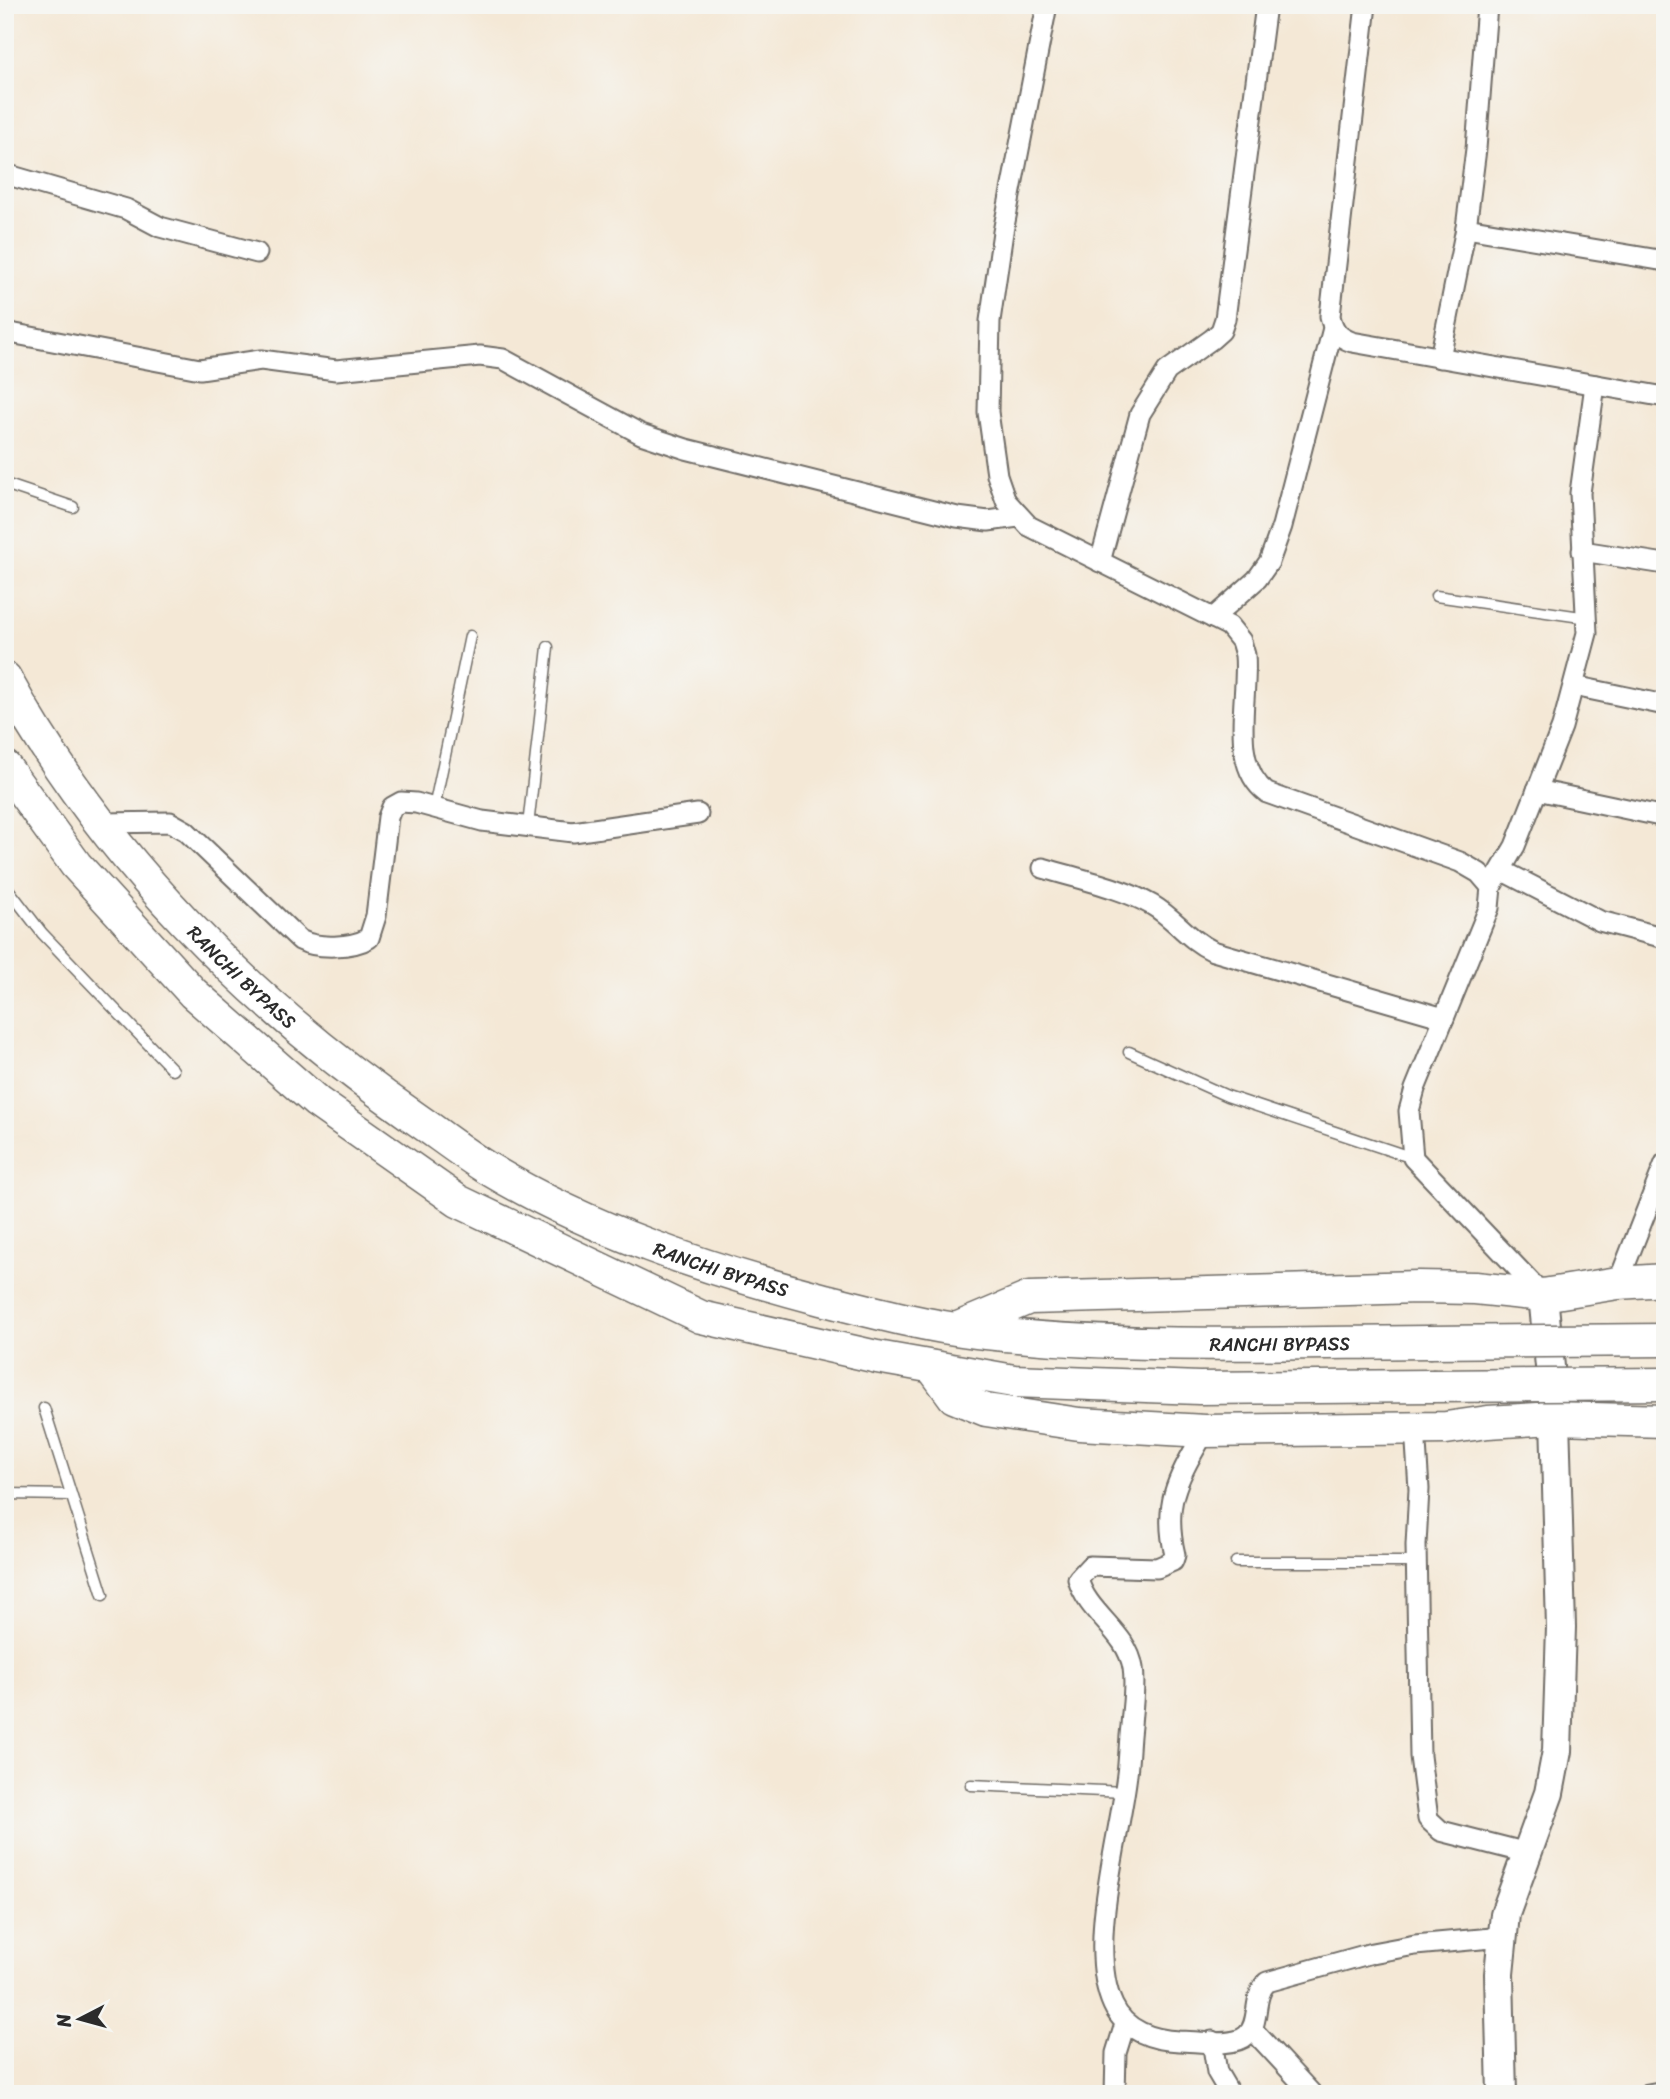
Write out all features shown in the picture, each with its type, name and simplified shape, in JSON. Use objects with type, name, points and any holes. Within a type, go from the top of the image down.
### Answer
[{"type":"main road","name":"RANCHI BYPASS","points":[[5,678],[36,734],[102,823],[213,954],[351,1074],[488,1168],[602,1227],[734,1277],[863,1310],[957,1328],[1057,1338],[1199,1343],[1665,1340]]},
{"type":"main road","points":[[5,767],[76,865],[193,993],[317,1102],[457,1201],[701,1317],[932,1367],[1014,1381],[1199,1388],[1665,1384]]},
{"type":"main road","points":[[957,1328],[1029,1298],[1418,1287],[1475,1288],[1543,1295],[1618,1283],[1665,1280]]},
{"type":"main road","points":[[932,1367],[954,1397],[986,1410],[1079,1424],[1205,1432],[1415,1428],[1555,1418],[1665,1421]]},
{"type":"street","points":[[1047,5],[1003,232],[990,321],[988,412],[997,475],[1006,501],[1029,526],[1229,626],[1243,648],[1247,673],[1244,753],[1256,785],[1267,793],[1460,862],[1479,873],[1600,921],[1665,938]]},
{"type":"street","points":[[1100,562],[1139,414],[1167,371],[1221,331],[1225,319],[1266,5]]},
{"type":"street","points":[[1366,5],[1338,229],[1330,316],[1333,328],[1342,338],[1352,342],[1665,397]]},
{"type":"street","points":[[1440,358],[1466,228],[1476,149],[1487,5]]},
{"type":"street","points":[[5,174],[126,209],[160,228],[257,253]]},
{"type":"street","points":[[1466,228],[1665,261]]},
{"type":"street","points":[[1213,618],[1257,579],[1269,562],[1282,526],[1333,328]]},
{"type":"street","points":[[5,332],[200,369],[261,360],[301,368],[336,370],[480,356],[503,359],[641,434],[686,449],[957,517],[988,521],[1018,517]]},
{"type":"street","points":[[1502,2094],[1499,1987],[1505,1914],[1549,1793],[1557,1751],[1561,1627],[1555,1418],[1543,1295],[1413,1158],[1409,1111],[1489,908],[1497,879],[1537,790],[1574,686],[1587,633],[1580,493],[1595,385]]},
{"type":"street","points":[[1582,551],[1665,564]]},
{"type":"street","points":[[1574,686],[1665,705]]},
{"type":"street","points":[[1537,790],[1665,817]]},
{"type":"street","points":[[102,823],[170,822],[186,831],[299,940],[318,946],[362,942],[369,938],[376,916],[388,817],[392,807],[401,802],[482,821],[573,832],[698,814]]},
{"type":"street","points":[[1043,868],[1140,899],[1156,907],[1192,941],[1213,951],[1444,1018]]},
{"type":"street","points":[[1618,1283],[1665,1163]]},
{"type":"street","points":[[1415,1428],[1419,1489],[1417,1562],[1420,1756],[1428,1819],[1441,1831],[1527,1853]]},
{"type":"street","points":[[1205,1432],[1175,1485],[1171,1500],[1168,1513],[1175,1555],[1172,1561],[1157,1568],[1090,1566],[1078,1579],[1088,1600],[1126,1644],[1133,1668],[1134,1692],[1125,1792],[1104,1929],[1104,1971],[1114,2007],[1125,2024],[1147,2036],[1166,2040],[1239,2040],[1252,2029],[1257,1998],[1266,1982],[1383,1951],[1503,1937]]},
{"type":"street","points":[[1115,2094],[1115,2053],[1125,2024]]},
{"type":"street","points":[[1252,2029],[1312,2094]]},
{"type":"street","points":[[1212,2041],[1217,2072],[1230,2094]]},
{"type":"street","points":[[1648,2094],[1665,2091]]},
{"type":"lane","points":[[5,484],[73,507]]},
{"type":"lane","points":[[1436,596],[1588,618]]},
{"type":"lane","points":[[434,808],[470,636]]},
{"type":"lane","points":[[528,826],[548,647]]},
{"type":"lane","points":[[5,885],[42,933],[173,1070]]},
{"type":"lane","points":[[1129,1052],[1227,1096],[1413,1158]]},
{"type":"lane","points":[[44,1408],[103,1595]]},
{"type":"lane","points":[[5,1493],[71,1495]]},
{"type":"lane","points":[[1236,1562],[1417,1562]]},
{"type":"lane","points":[[971,1785],[1125,1792]]}]
